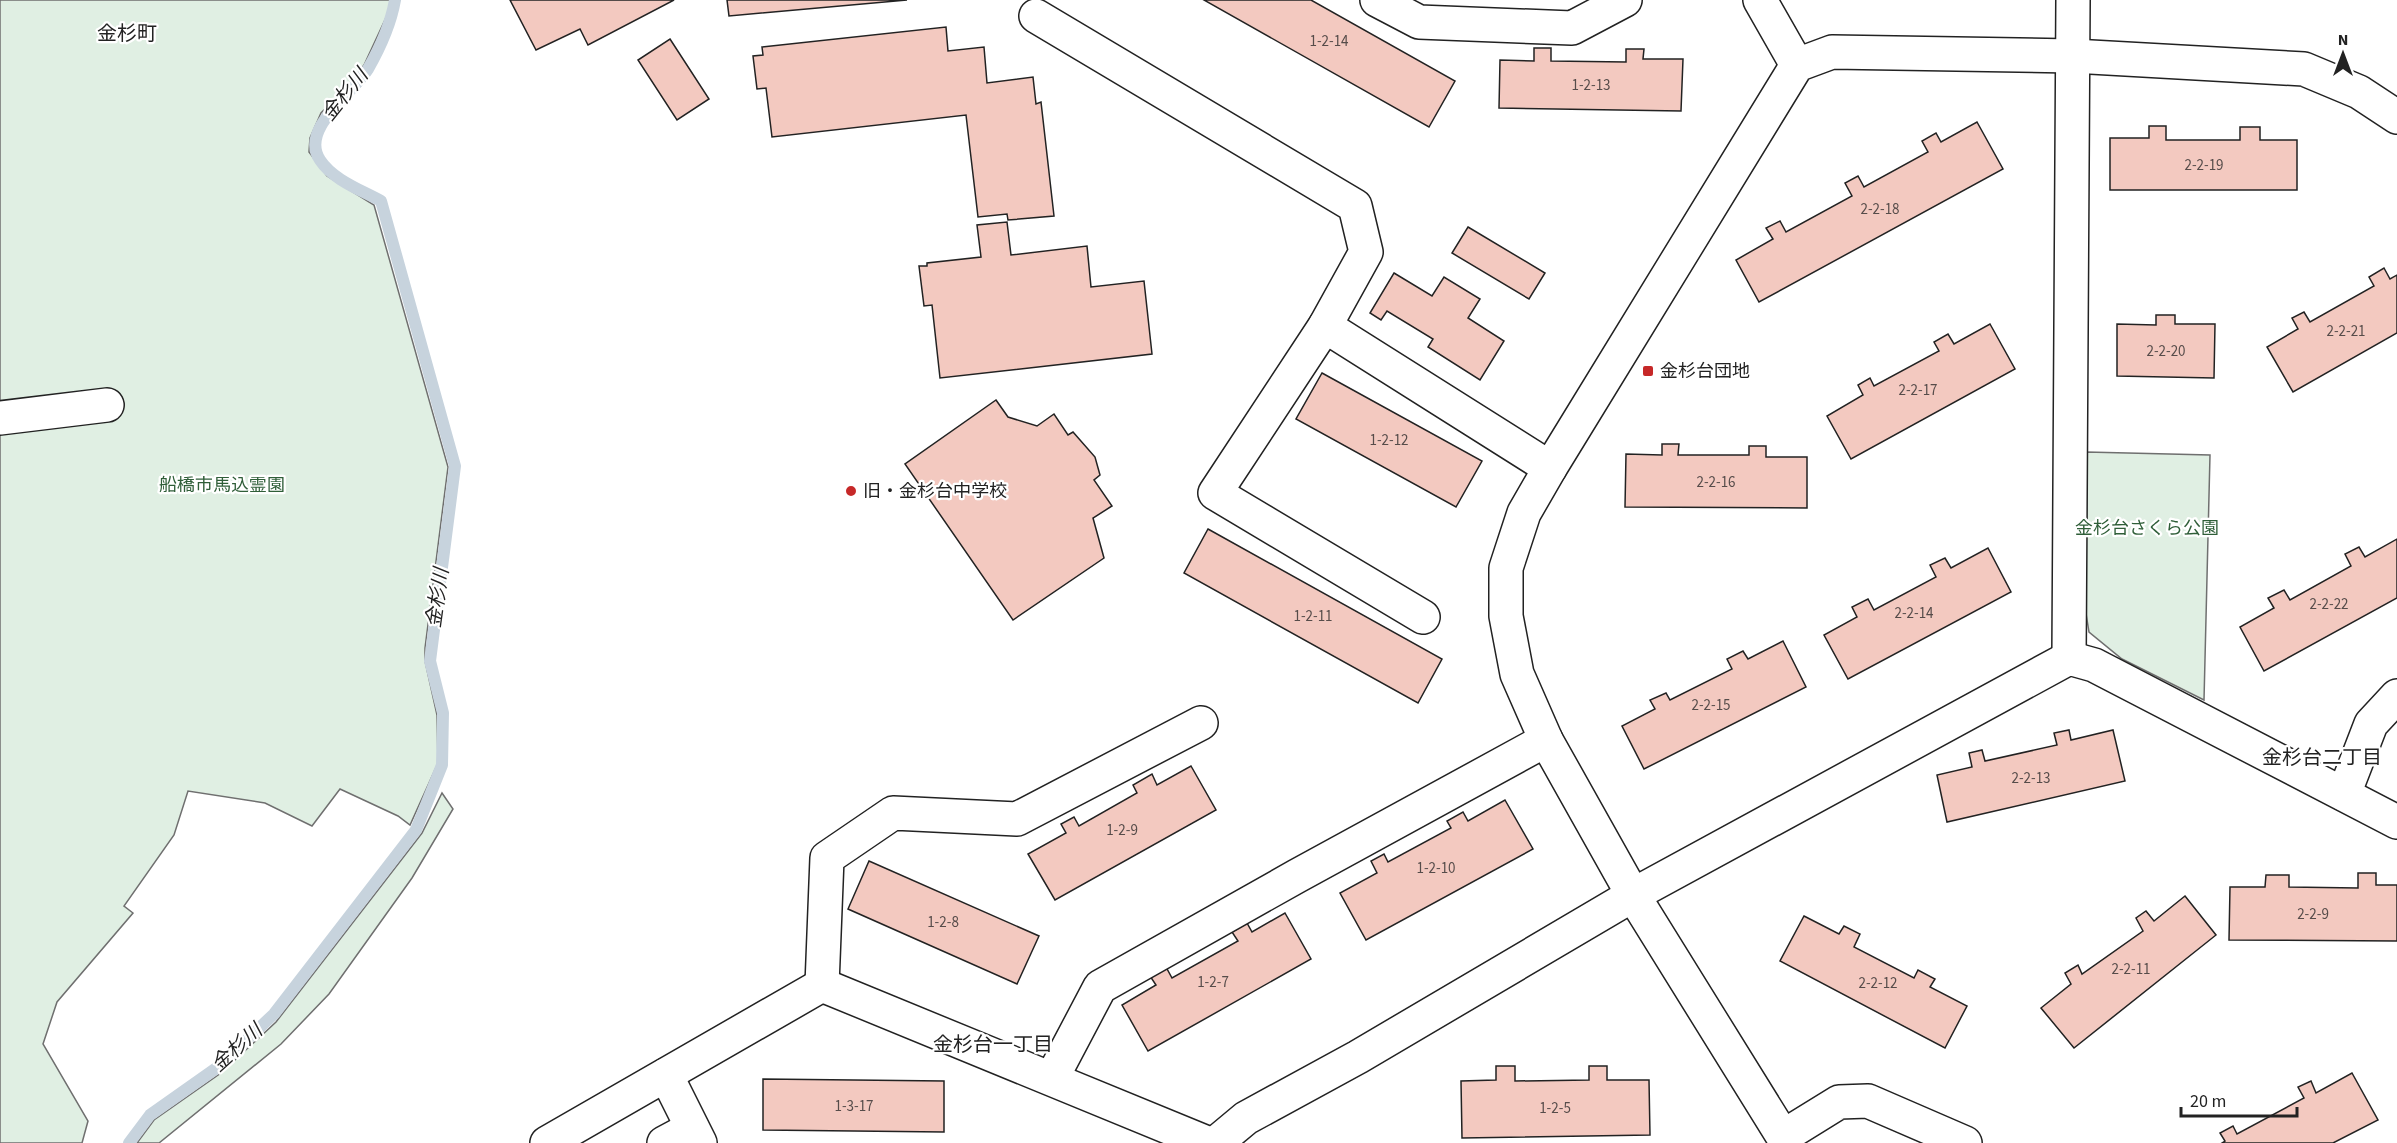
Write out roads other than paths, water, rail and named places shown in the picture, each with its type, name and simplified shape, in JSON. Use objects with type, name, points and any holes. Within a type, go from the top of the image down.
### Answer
[{"type":"street","points":[[1377,0],[1419,22],[1572,28],[1625,0]]},
{"type":"street","points":[[1760,0],[1797,64]]},
{"type":"street","points":[[2069,658],[2073,0]]},
{"type":"street","points":[[1036,16],[1355,206],[1366,252],[1325,326],[1215,493],[1423,617]]},
{"type":"street","points":[[1965,1143],[1868,1101],[1839,1102],[1786,1140],[1633,895],[1546,740],[1517,674],[1506,616],[1506,568],[1524,513],[1797,64],[1832,52],[2073,56],[2304,69],[2359,92],[2395,112]]},
{"type":"street","points":[[1325,326],[1550,468]]},
{"type":"street","points":[[0,418],[107,405]]},
{"type":"street","points":[[1216,1143],[1246,1118],[1358,1057],[1633,895],[2069,658],[2094,665],[2397,822]]},
{"type":"street","points":[[2344,794],[2371,724],[2397,696]]},
{"type":"street","points":[[822,985],[827,858],[836,851],[893,813],[1017,819],[1201,723]]},
{"type":"street","points":[[1052,1078],[1100,987],[1546,740]]},
{"type":"street","points":[[547,1143],[822,985]]},
{"type":"street","points":[[822,985],[1207,1143]]},
{"type":"street","points":[[666,1075],[685,1138]]},
{"type":"waterway","name":"金杉川","points":[[129,1143],[150,1115],[218,1067],[274,1014],[416,830],[442,765],[443,713],[430,661],[455,466],[381,201],[332,173],[320,160],[315,148],[317,136],[330,112],[368,69],[381,44],[395,0]]},
{"type":"place","name":"金杉台団地","points":[[1648,371]]},
{"type":"place","name":"旧・金杉台中学校","points":[[851,491]]},
{"type":"district","name":"金杉町","points":[[127,34]]},
{"type":"district","name":"金杉台二丁目","points":[[2322,758]]},
{"type":"district","name":"金杉台一丁目","points":[[993,1045]]},
{"type":"park label","name":"船橋市馬込霊園","points":[[222,485]]},
{"type":"park label","name":"金杉台さくら公園","points":[[2147,528]]}]
